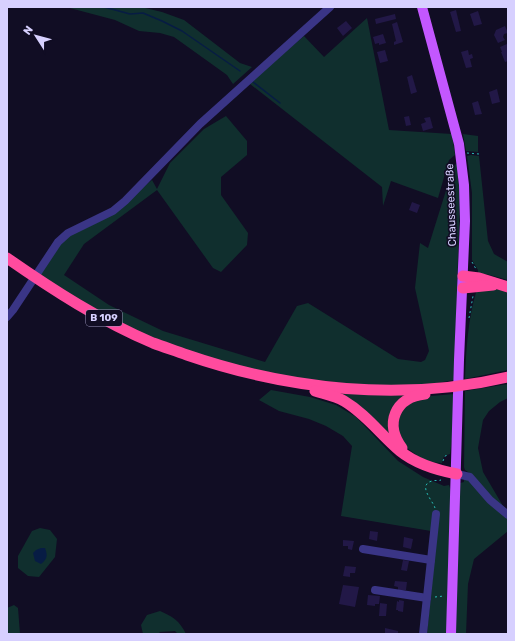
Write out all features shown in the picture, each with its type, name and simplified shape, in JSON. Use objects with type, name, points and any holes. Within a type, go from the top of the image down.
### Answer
[{"type":"highway","name":"B 109","points":[[7,258],[80,306],[153,343],[226,368],[306,385],[364,390],[404,390],[454,387],[503,378]]},
{"type":"highway","points":[[463,282],[479,278],[508,287]]},
{"type":"highway","points":[[503,378],[508,374]]},
{"type":"highway","points":[[272,379],[328,394],[343,401],[366,418],[401,451],[425,465],[457,474]]},
{"type":"highway","points":[[412,458],[397,442],[393,423],[394,416],[400,406],[411,397],[438,393],[454,387]]},
{"type":"main road","name":"Chausseestraße","points":[[422,7],[461,154],[464,185],[465,221],[459,360],[457,474],[451,634]]},
{"type":"street","points":[[7,317],[58,242],[68,233],[113,211],[125,201],[200,124],[330,7]]},
{"type":"street","points":[[457,474],[470,477],[490,500],[508,515]]},
{"type":"street","points":[[423,634],[436,514]]},
{"type":"street","points":[[363,549],[431,560]]},
{"type":"street","points":[[375,590],[427,598]]},
{"type":"path","points":[[461,154],[478,154]]},
{"type":"path","points":[[436,514],[434,504],[426,491],[427,484],[430,481],[441,481],[444,471],[443,461],[445,456],[457,455]]},
{"type":"path","points":[[427,598],[452,595]]},
{"type":"green space","points":[[66,7],[141,7],[162,12],[184,20],[240,63],[252,67],[233,84],[227,75],[174,37],[160,33],[139,31],[115,20]]},
{"type":"green space","points":[[367,18],[389,130],[452,134],[455,155],[449,160],[438,198],[391,181],[383,206],[382,187],[250,84],[258,75],[304,36],[324,57]]},
{"type":"green space","points":[[226,116],[247,141],[247,155],[221,177],[221,195],[248,233],[247,245],[221,272],[213,268],[157,190],[84,244],[64,275],[109,305],[163,331],[265,362],[297,306],[308,303],[398,359],[421,362],[425,360],[429,351],[415,288],[420,243],[428,248],[454,165],[457,164],[460,198],[454,380],[420,386],[377,387],[265,374],[163,343],[110,318],[38,276],[61,242],[152,180],[157,189],[170,163],[204,129]]},
{"type":"green space","points":[[463,134],[478,136],[478,152],[466,151]]},
{"type":"green space","points":[[467,156],[479,156],[488,241],[494,254],[508,262],[508,280],[486,274],[478,275],[478,270],[472,260],[472,193]]},
{"type":"green space","points":[[477,289],[496,289],[508,292],[508,370],[465,379],[471,311]]},
{"type":"green space","points":[[508,384],[508,398],[500,402],[489,411],[483,420],[478,448],[483,472],[503,506],[508,511],[508,531],[474,559],[468,584],[466,634],[454,634],[460,483],[464,482],[464,480],[471,474],[465,470],[464,467],[465,391]]},
{"type":"green space","points":[[271,390],[310,397],[336,405],[356,417],[398,461],[423,477],[444,486],[449,485],[451,491],[449,634],[427,634],[437,532],[341,516],[352,446],[343,436],[326,426],[309,419],[279,411],[259,400]]},
{"type":"green space","points":[[340,391],[405,393],[392,436],[345,399]]},
{"type":"green space","points":[[454,394],[453,432],[450,454],[444,456],[442,463],[435,463],[418,456],[399,440],[398,413],[419,397]]},
{"type":"green space","points":[[40,528],[50,530],[57,539],[55,557],[39,577],[28,576],[18,568],[18,556],[32,531]]},
{"type":"green space","points":[[14,605],[18,608],[20,634],[7,634],[7,608]]},
{"type":"green space","points":[[160,611],[175,620],[186,634],[178,634],[175,631],[159,632],[161,634],[143,634],[141,625],[147,615]]},
{"type":"water","points":[[41,548],[45,548],[47,555],[46,559],[41,564],[35,561],[33,553]]},
{"type":"building","points":[[456,10],[461,31],[456,32],[450,12]]},
{"type":"building","points":[[478,11],[482,24],[474,26],[470,14]]},
{"type":"building","points":[[395,14],[396,19],[376,24],[375,19]]},
{"type":"building","points":[[346,21],[352,28],[343,36],[337,28]]},
{"type":"building","points":[[397,22],[403,42],[394,45],[394,42],[396,41],[392,24]]},
{"type":"building","points":[[505,26],[508,33],[504,34],[503,37],[505,40],[498,43],[494,35],[496,30]]},
{"type":"building","points":[[383,34],[386,43],[379,45],[379,43],[375,44],[373,37]]},
{"type":"building","points":[[507,44],[508,61],[505,62],[500,47]]},
{"type":"building","points":[[385,50],[388,61],[380,63],[377,52]]},
{"type":"building","points":[[468,50],[469,55],[472,54],[473,58],[470,59],[472,67],[466,68],[461,52]]},
{"type":"building","points":[[412,75],[417,92],[411,94],[407,77]]},
{"type":"building","points":[[497,89],[500,102],[492,104],[489,92]]},
{"type":"building","points":[[478,101],[482,114],[475,115],[472,103]]},
{"type":"building","points":[[409,116],[411,125],[406,126],[404,117]]},
{"type":"building","points":[[430,117],[433,128],[423,131],[421,124],[426,122],[424,118]]},
{"type":"building","points":[[412,202],[420,205],[417,213],[409,210]]},
{"type":"building","points":[[370,531],[378,532],[377,541],[369,539]]},
{"type":"building","points":[[404,537],[413,539],[411,549],[403,547]]},
{"type":"building","points":[[343,540],[354,541],[352,550],[348,549],[348,546],[343,546]]},
{"type":"building","points":[[403,560],[409,561],[407,571],[401,570]]},
{"type":"building","points":[[345,566],[356,567],[355,573],[350,573],[350,577],[343,576]]},
{"type":"building","points":[[395,581],[407,582],[406,590],[398,590],[398,587],[394,586]]},
{"type":"building","points":[[343,585],[359,587],[355,607],[339,604]]},
{"type":"building","points":[[368,595],[380,596],[379,604],[375,604],[375,606],[367,605]]},
{"type":"building","points":[[399,600],[404,601],[403,612],[396,610],[397,601],[399,602]]},
{"type":"building","points":[[380,603],[387,604],[386,616],[379,616]]},
{"type":"building","points":[[385,628],[398,631],[398,634],[385,634]]},
{"type":"waterway","points":[[104,7],[130,14],[143,13],[162,21],[182,31],[240,71]]},
{"type":"waterway","points":[[253,82],[280,103]]}]
